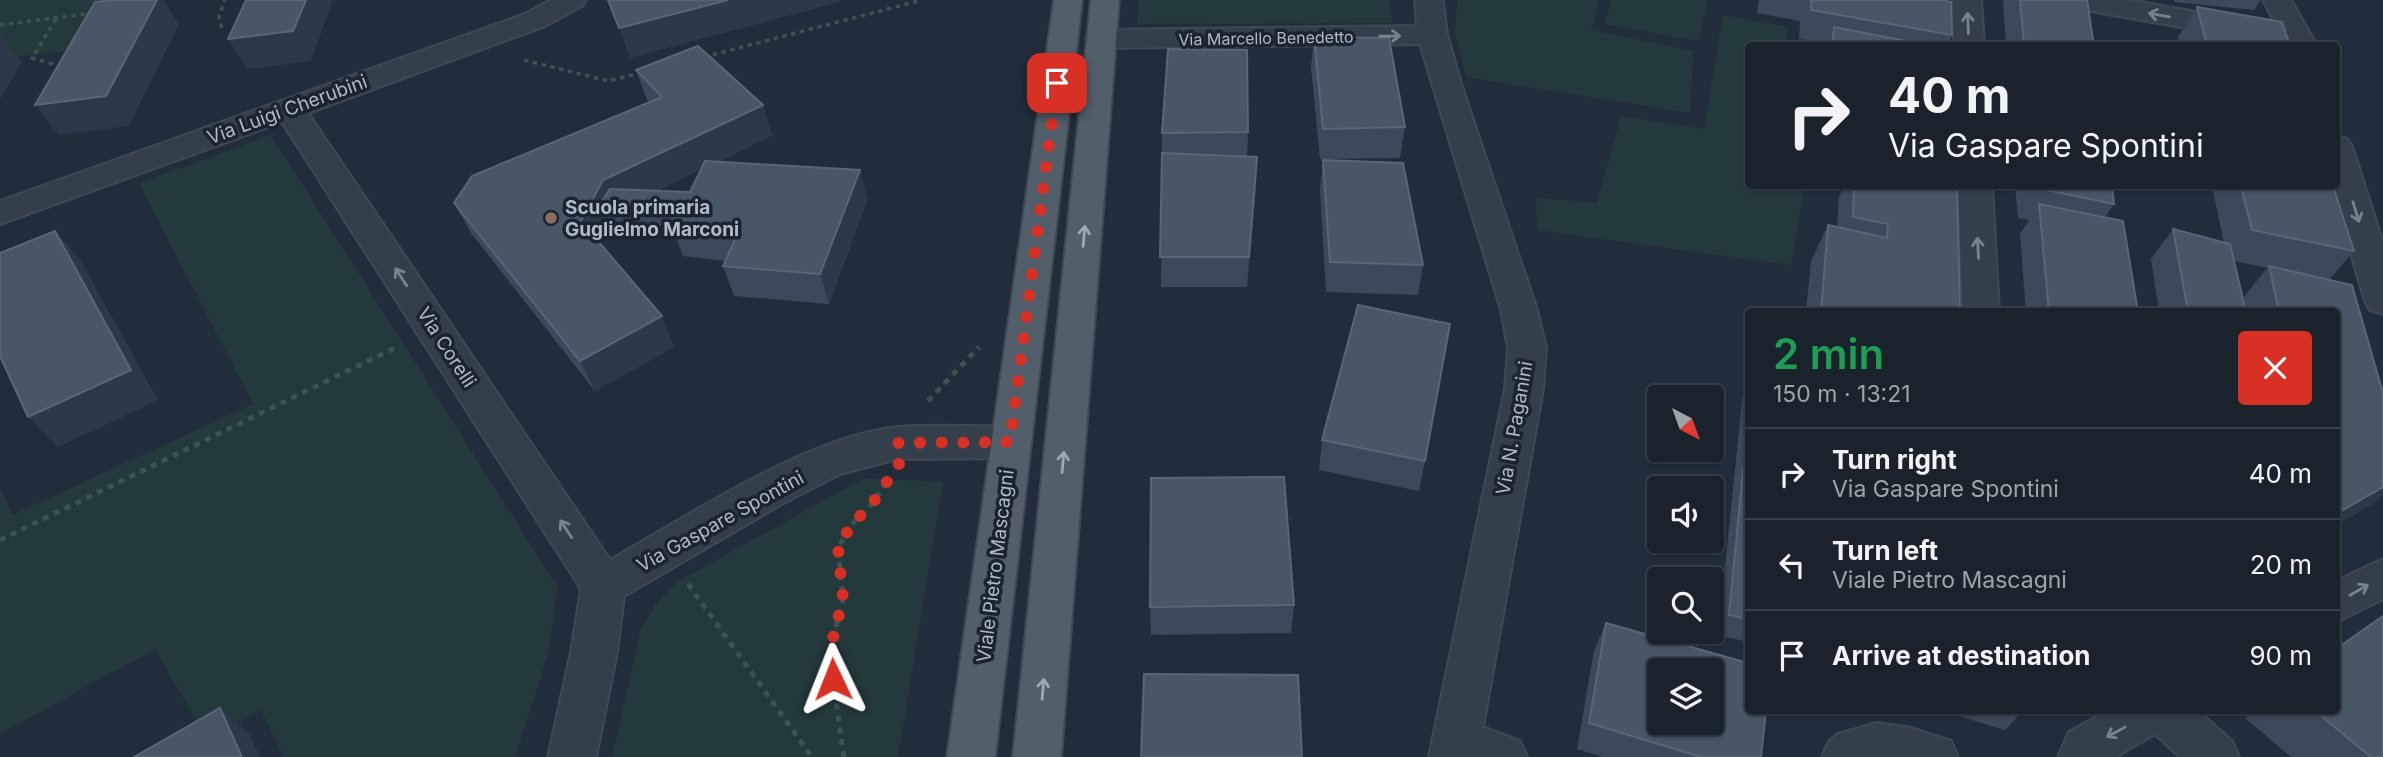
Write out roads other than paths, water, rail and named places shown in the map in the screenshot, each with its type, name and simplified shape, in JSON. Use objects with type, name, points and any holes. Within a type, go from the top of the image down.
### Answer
[{"type":"main road","name":"Viale Pietro Mascagni","points":[[971,757],[1068,0]]},
{"type":"main road","points":[[1037,757],[1105,0]]},
{"type":"street","name":"Via Luigi Cherubini","points":[[0,213],[551,13],[572,0]]},
{"type":"street","points":[[1967,0],[1969,42]]},
{"type":"street","points":[[2080,0],[2300,42]]},
{"type":"street","points":[[2277,0],[2300,42]]},
{"type":"street","name":"Via Marcello Benedetto","points":[[1101,39],[1430,18]]},
{"type":"street","name":"Via N. Paganini","points":[[1430,18],[1470,164],[1519,310],[1527,348],[1524,389],[1455,749],[1503,757]]},
{"type":"street","name":"Via Corelli","points":[[289,108],[603,586]]},
{"type":"street","points":[[2340,159],[2383,301]]},
{"type":"street","points":[[1975,189],[1981,308]]},
{"type":"street","name":"Via Gaspare Spontini","points":[[603,586],[765,493],[827,463],[868,449],[898,443],[1010,442]]},
{"type":"street","points":[[2340,602],[2383,577]]},
{"type":"street","points":[[572,757],[594,652],[603,586]]},
{"type":"street","points":[[2082,757],[2086,748],[2147,714]]},
{"type":"street","points":[[2167,714],[2215,757]]},
{"type":"street","points":[[1846,757],[1855,750],[1880,745],[1934,757]]},
{"type":"place","name":"Scuola primaria Guglielmo Marconi","points":[[551,218]]}]
